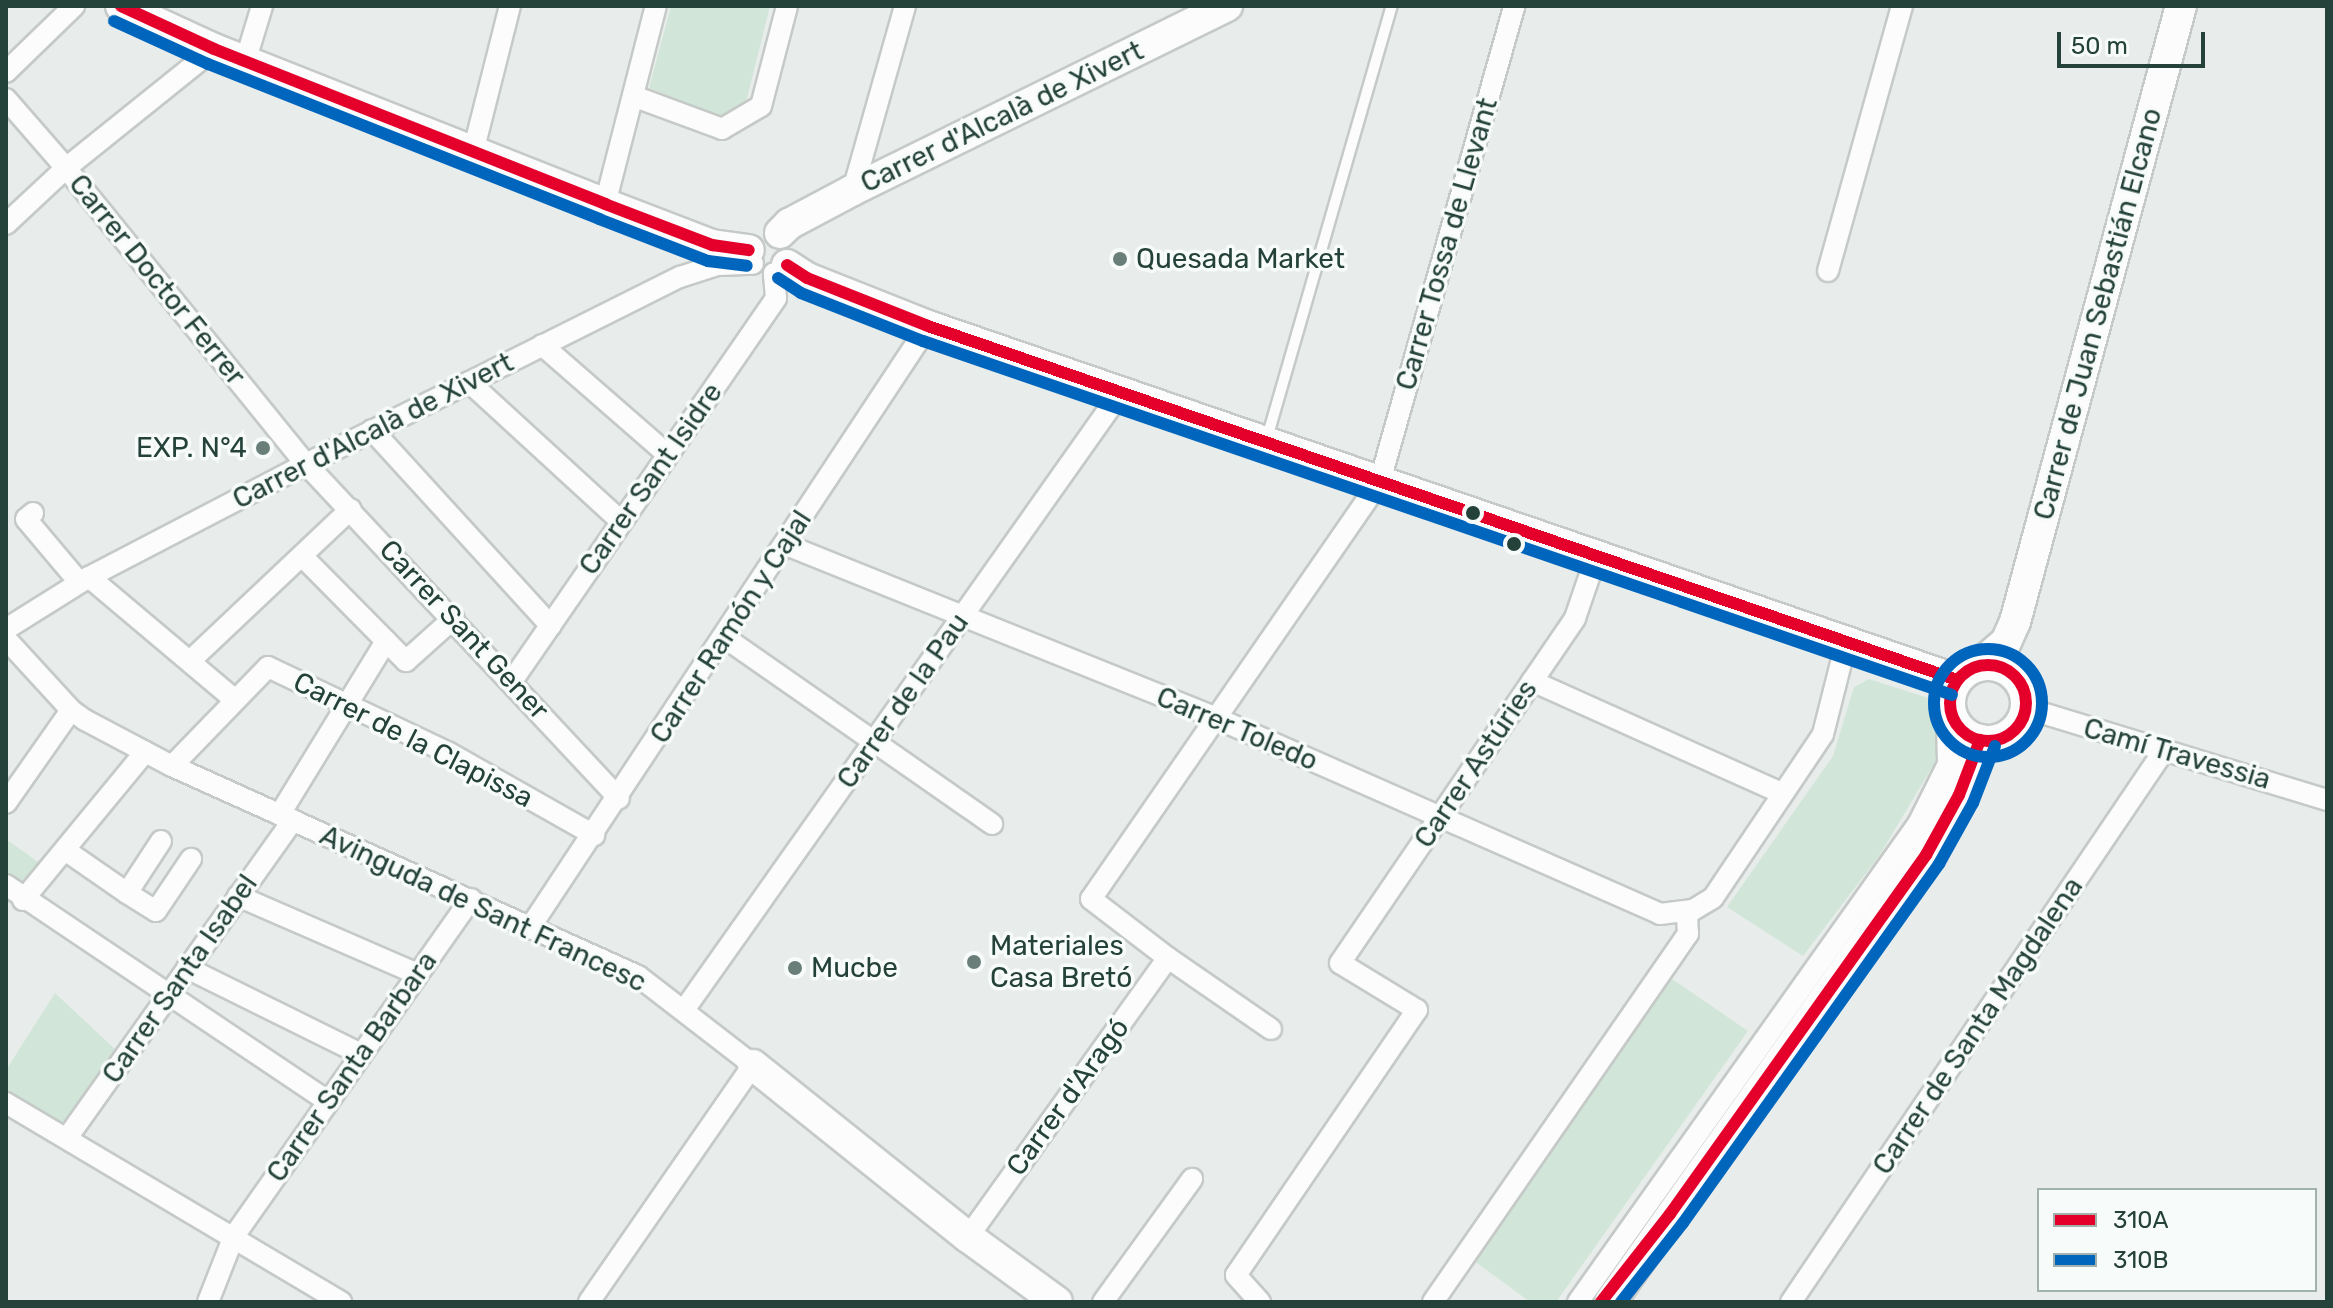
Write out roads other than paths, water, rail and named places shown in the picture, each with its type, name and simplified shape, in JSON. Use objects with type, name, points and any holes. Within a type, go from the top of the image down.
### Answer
[{"type":"street","points":[[6,72],[74,6]]},
{"type":"street","points":[[121,6],[245,62],[605,204],[928,326],[1846,643],[1968,673],[2003,668],[2024,696],[2015,730],[2004,737],[1980,740],[1959,727],[1952,716],[1952,691],[1968,673]]},
{"type":"street","points":[[245,62],[262,6]]},
{"type":"street","points":[[473,152],[510,6]]},
{"type":"street","points":[[605,204],[656,6]]},
{"type":"street","points":[[633,96],[722,129],[761,106],[787,6]]},
{"type":"street","points":[[853,190],[905,6]]},
{"type":"street","name":"Carrer d'Alcalà de Xivert","points":[[6,629],[84,580],[306,464],[692,272],[736,262],[766,263],[791,247],[780,233],[802,216],[1227,6]]},
{"type":"street","name":"Carrer Tossa de Llevant","points":[[1168,958],[1091,899],[1380,481],[1514,6]]},
{"type":"street","points":[[1828,271],[1902,6]]},
{"type":"street","name":"Carrer de Juan Sebastián Elcano","points":[[1968,673],[2006,642],[2015,622],[2181,6]]},
{"type":"street","points":[[6,224],[66,168],[214,49]]},
{"type":"street","name":"Carrer Doctor Ferrer","points":[[6,99],[66,168],[306,464]]},
{"type":"street","name":"Carrer Sant Isidre","points":[[512,681],[776,298],[766,263]]},
{"type":"street","name":"Carrer Ramón y Cajal","points":[[531,926],[619,798],[928,326]]},
{"type":"street","points":[[542,345],[668,455]]},
{"type":"street","points":[[469,382],[622,522]]},
{"type":"street","name":"Carrer de la Pau","points":[[684,1010],[1121,392]]},
{"type":"street","points":[[372,430],[551,626]]},
{"type":"street","name":"Carrer Sant Gener","points":[[306,464],[454,618],[619,798]]},
{"type":"street","points":[[190,661],[351,509]]},
{"type":"street","points":[[33,513],[26,519],[84,580],[190,661],[234,699]]},
{"type":"street","name":"Carrer Toledo","points":[[784,544],[1216,718],[1660,914],[1687,912]]},
{"type":"street","points":[[302,556],[406,661],[454,618]]},
{"type":"street","name":"Carrer Astúries","points":[[1260,1302],[1236,1275],[1417,1010],[1340,963],[1575,618],[1596,557]]},
{"type":"street","name":"Carrer de Juan Sebastián Elcano","points":[[2015,622],[2024,696]]},
{"type":"street","points":[[724,637],[873,744],[992,824]]},
{"type":"street","name":"Avinguda de Sant Francesc","points":[[6,639],[71,710],[145,752],[638,976],[968,1237],[1057,1302]]},
{"type":"street","name":"Carrer Santa Isabel","points":[[67,1138],[238,896],[287,817],[348,703],[386,641]]},
{"type":"street","points":[[1433,1302],[1688,934],[1687,912],[1713,898],[1823,734],[1846,643]]},
{"type":"street","name":"Carrer de la Clapissa","points":[[172,766],[268,667],[449,753],[594,835]]},
{"type":"street","points":[[1532,681],[1783,794]]},
{"type":"street","name":"Camí Travessia","points":[[2024,696],[2165,749],[2327,800]]},
{"type":"street","points":[[6,803],[71,710]]},
{"type":"street","points":[[1578,1302],[1918,824],[1948,764],[1947,719]]},
{"type":"street","points":[[1610,1302],[1926,855],[1959,795],[1980,740]]},
{"type":"street","name":"Carrer de Santa Magdalena","points":[[1791,1302],[2165,749]]},
{"type":"street","points":[[23,900],[145,752]]},
{"type":"street","points":[[127,893],[161,841]]},
{"type":"street","points":[[65,850],[156,911],[191,859]]},
{"type":"street","points":[[6,885],[23,900],[327,1101]]},
{"type":"street","points":[[238,896],[417,974]]},
{"type":"street","name":"Carrer Santa Barbara","points":[[208,1302],[234,1236],[471,899]]},
{"type":"street","points":[[1168,958],[1271,1029]]},
{"type":"street","name":"Carrer d'Aragó","points":[[968,1237],[1168,958]]},
{"type":"street","points":[[187,968],[361,1054]]},
{"type":"street","points":[[589,1302],[753,1065]]},
{"type":"street","points":[[6,1103],[341,1302]]},
{"type":"street","points":[[1103,1302],[1192,1179]]},
{"type":"street","points":[[1601,1302],[1670,1214]]},
{"type":"lane","points":[[1266,442],[1392,6]]},
{"type":"place","name":"Quesada Market","points":[[1120,259]]},
{"type":"place","name":"EXP. N°4","points":[[263,448]]},
{"type":"place","name":"Materiales Casa Bretó","points":[[974,962]]},
{"type":"place","name":"Mucbe","points":[[795,968]]}]
